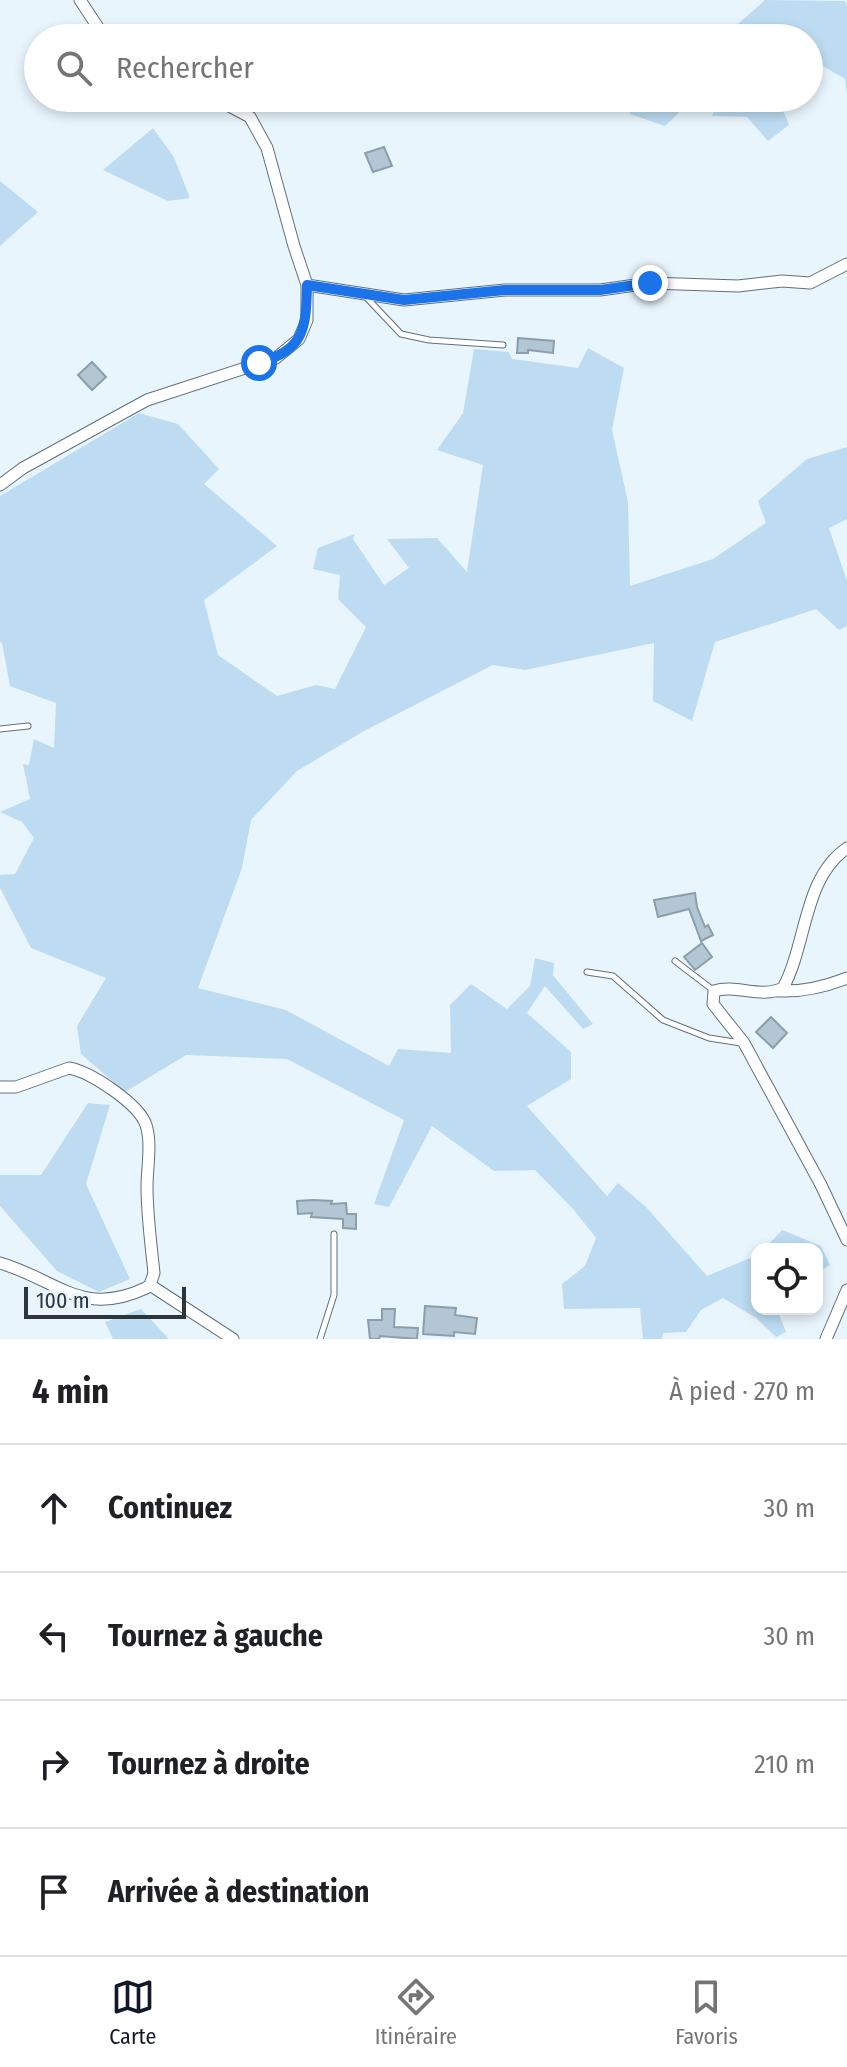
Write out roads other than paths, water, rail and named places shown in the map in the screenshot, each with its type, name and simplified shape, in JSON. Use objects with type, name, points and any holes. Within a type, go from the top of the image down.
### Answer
[{"type":"street","points":[[80,0],[96,24]]},
{"type":"street","points":[[0,485],[23,468],[147,400],[276,358],[299,339],[307,320],[307,285],[267,148],[257,126],[242,112]]},
{"type":"street","points":[[307,285],[404,300],[505,290],[600,290],[650,283],[738,286],[782,281],[810,283],[847,264]]},
{"type":"street","points":[[778,991],[788,977],[807,914],[828,862],[847,848]]},
{"type":"street","points":[[847,978],[797,992],[723,989],[714,991],[713,1004],[744,1043],[821,1185],[847,1240]]},
{"type":"street","points":[[0,1087],[16,1087],[69,1068],[79,1069],[119,1095],[139,1113],[145,1122],[148,1142],[147,1189],[154,1273],[150,1285],[116,1300],[99,1301],[0,1263]]},
{"type":"street","points":[[150,1285],[233,1339]]},
{"type":"street","points":[[826,1339],[847,1290]]},
{"type":"lane","points":[[360,291],[401,334],[429,340],[503,345]]},
{"type":"lane","points":[[0,729],[28,726]]},
{"type":"lane","points":[[675,961],[714,991]]},
{"type":"lane","points":[[587,972],[613,976],[663,1020],[709,1038],[744,1043]]},
{"type":"lane","points":[[320,1339],[334,1295],[334,1234]]}]
